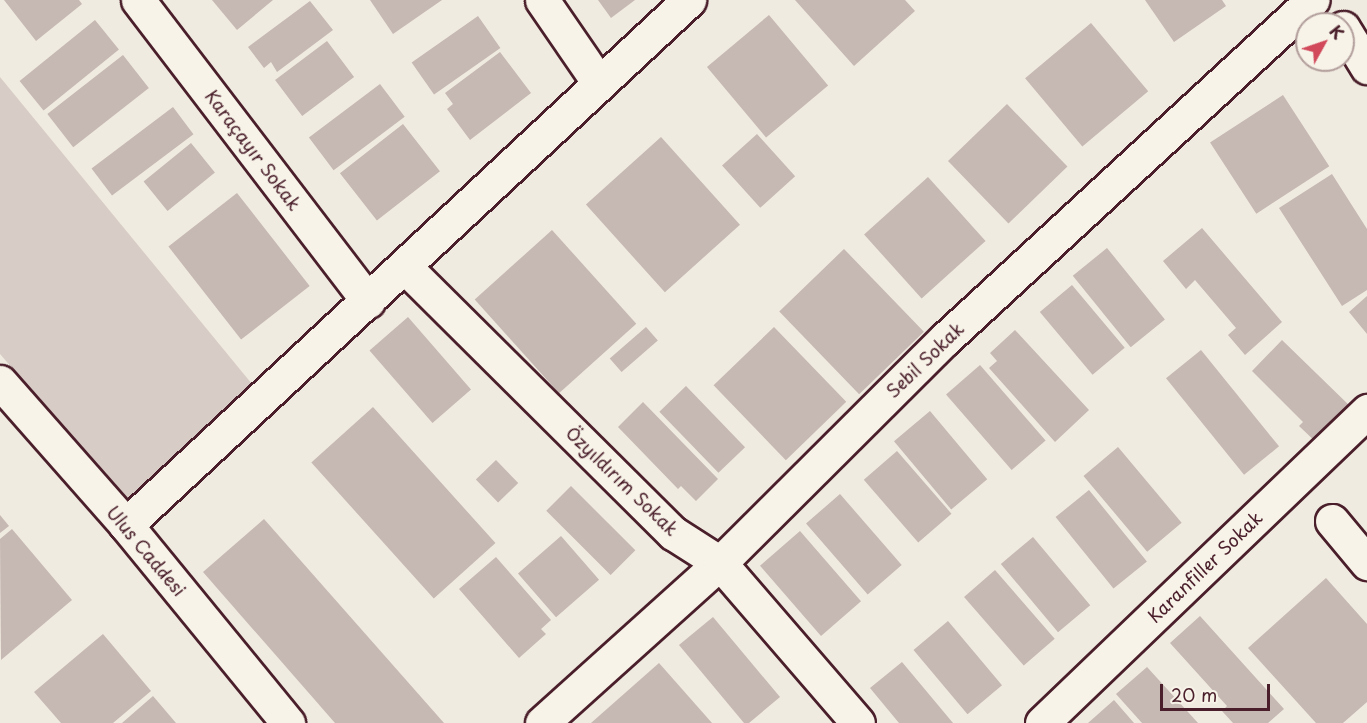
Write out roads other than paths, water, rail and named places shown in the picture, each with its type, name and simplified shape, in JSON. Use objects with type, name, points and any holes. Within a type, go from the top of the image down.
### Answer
[{"type":"street","name":"Karaçayır Sokak","points":[[138,0],[368,301]]},
{"type":"street","points":[[542,0],[598,83]]},
{"type":"street","points":[[126,525],[689,0]]},
{"type":"street","name":"Sebil Sokak","points":[[542,723],[720,563],[945,339],[1312,0]]},
{"type":"street","points":[[1355,47],[1367,67]]},
{"type":"street","name":"Özyıldırım Sokak","points":[[405,267],[673,532],[720,563],[858,723]]},
{"type":"street","name":"Ulus Caddesi","points":[[0,382],[126,525],[288,723]]},
{"type":"street","name":"Karanfiller Sokak","points":[[1042,723],[1367,411]]},
{"type":"street","points":[[1332,520],[1367,563]]}]
